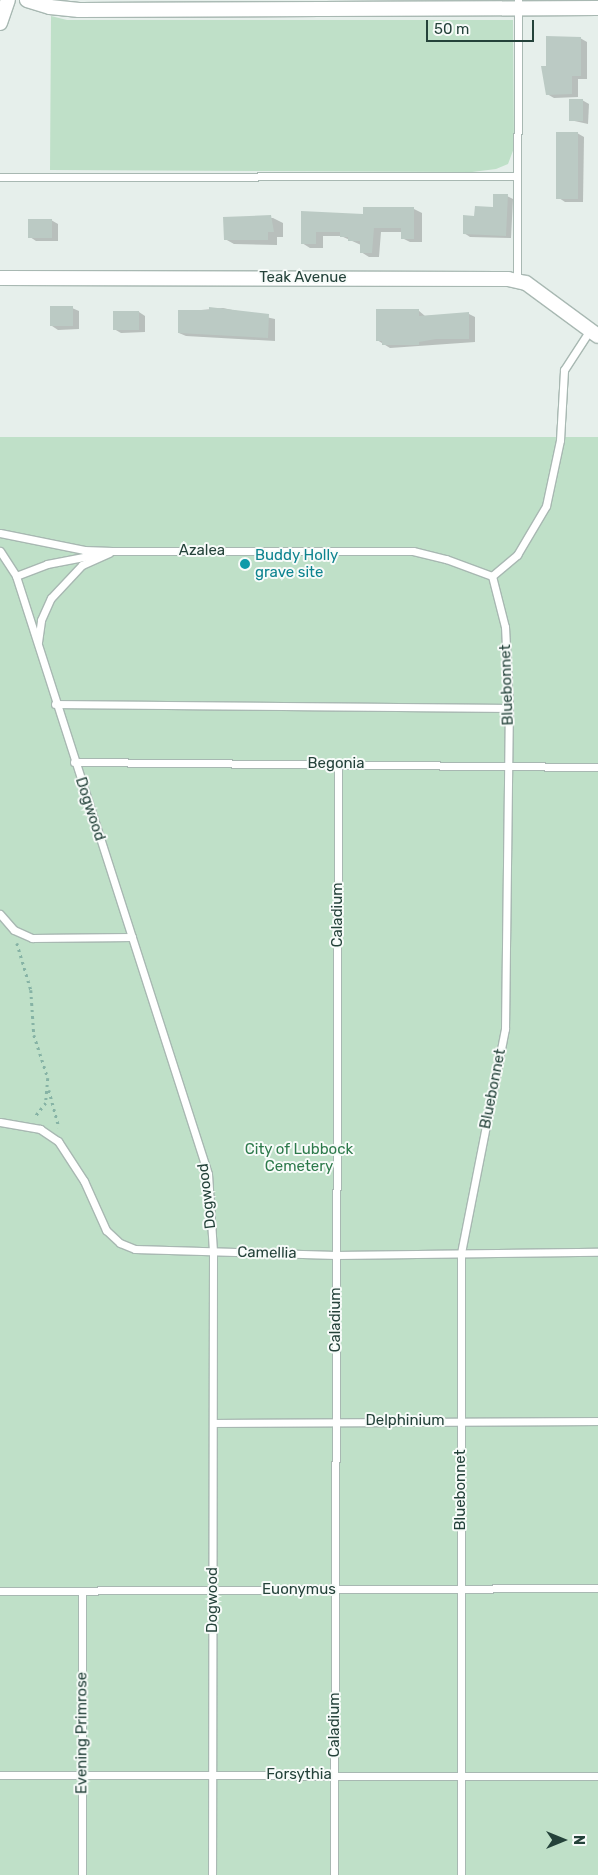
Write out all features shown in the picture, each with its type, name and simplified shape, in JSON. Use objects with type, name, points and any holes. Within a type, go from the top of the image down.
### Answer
[{"type":"street","points":[[0,22],[8,0]]},
{"type":"street","points":[[27,0],[50,7],[79,10],[518,4],[598,8]]},
{"type":"street","name":"Teak Avenue","points":[[0,278],[467,277],[517,281],[544,294],[595,328]]},
{"type":"lane","points":[[517,281],[518,4]]},
{"type":"lane","points":[[0,178],[517,176]]},
{"type":"lane","points":[[492,576],[517,555],[546,506],[560,440],[564,370],[595,328]]},
{"type":"lane","name":"Azalea","points":[[0,533],[84,550],[112,552],[413,551],[446,559],[492,576]]},
{"type":"lane","name":"Dogwood","points":[[0,551],[16,576],[55,704],[208,1174],[213,1252],[212,1875]]},
{"type":"lane","points":[[16,576],[47,564],[112,552]]},
{"type":"lane","points":[[37,644],[41,620],[51,598],[82,565],[112,552]]},
{"type":"lane","name":"Bluebonnet","points":[[461,1875],[461,1253],[505,1029],[509,708],[505,627],[492,576]]},
{"type":"lane","points":[[55,704],[509,708]]},
{"type":"lane","name":"Begonia","points":[[74,762],[598,767]]},
{"type":"lane","name":"Caladium","points":[[334,1875],[338,764]]},
{"type":"lane","points":[[0,914],[14,930],[32,938],[132,937]]},
{"type":"lane","name":"Camellia","points":[[0,1122],[40,1129],[58,1141],[77,1168],[106,1230],[120,1243],[154,1251],[336,1255],[598,1252]]},
{"type":"lane","name":"Delphinium","points":[[213,1423],[336,1420],[598,1421]]},
{"type":"lane","name":"Euonymus","points":[[0,1591],[598,1588]]},
{"type":"lane","name":"Evening Primrose","points":[[82,1591],[82,1875]]},
{"type":"lane","name":"Forsythia","points":[[0,1775],[598,1776]]},
{"type":"path","points":[[14,930],[31,990],[34,1035],[58,1121],[58,1141]]},
{"type":"path","points":[[25,1126],[41,1109],[49,1089]]},
{"type":"green space","points":[[51,16],[67,20],[513,20],[514,148],[508,164],[496,169],[472,172],[50,170]]},
{"type":"green space","name":"City of Lubbock Cemetery","points":[[0,437],[598,437],[598,1875],[0,1875]]},
{"type":"building","points":[[546,36],[581,37],[581,76],[572,76],[572,94],[546,95],[541,66],[546,66]]},
{"type":"building","points":[[569,99],[583,99],[583,121],[569,121]]},
{"type":"building","points":[[556,132],[578,132],[578,199],[556,199]]},
{"type":"building","points":[[493,194],[508,194],[506,236],[463,234],[463,215],[474,216],[475,206],[493,207]]},
{"type":"building","points":[[363,207],[414,207],[414,239],[401,239],[401,228],[374,228],[372,253],[360,253],[360,241],[348,241],[348,237],[340,237],[340,232],[316,232],[316,244],[301,244],[301,211],[363,214]]},
{"type":"building","points":[[271,215],[274,232],[268,232],[268,240],[224,240],[223,217]]},
{"type":"building","points":[[28,219],[52,219],[52,238],[28,238]]},
{"type":"building","points":[[50,306],[73,306],[73,326],[50,326]]},
{"type":"building","points":[[209,307],[269,314],[268,338],[178,333],[178,310],[209,310]]},
{"type":"building","points":[[376,309],[419,309],[419,316],[469,312],[469,339],[436,339],[419,342],[419,345],[382,345],[382,341],[376,341]]},
{"type":"building","points":[[113,311],[139,311],[139,330],[113,330]]},
{"type":"place","name":"Buddy Holly grave site","points":[[245,564]]}]
